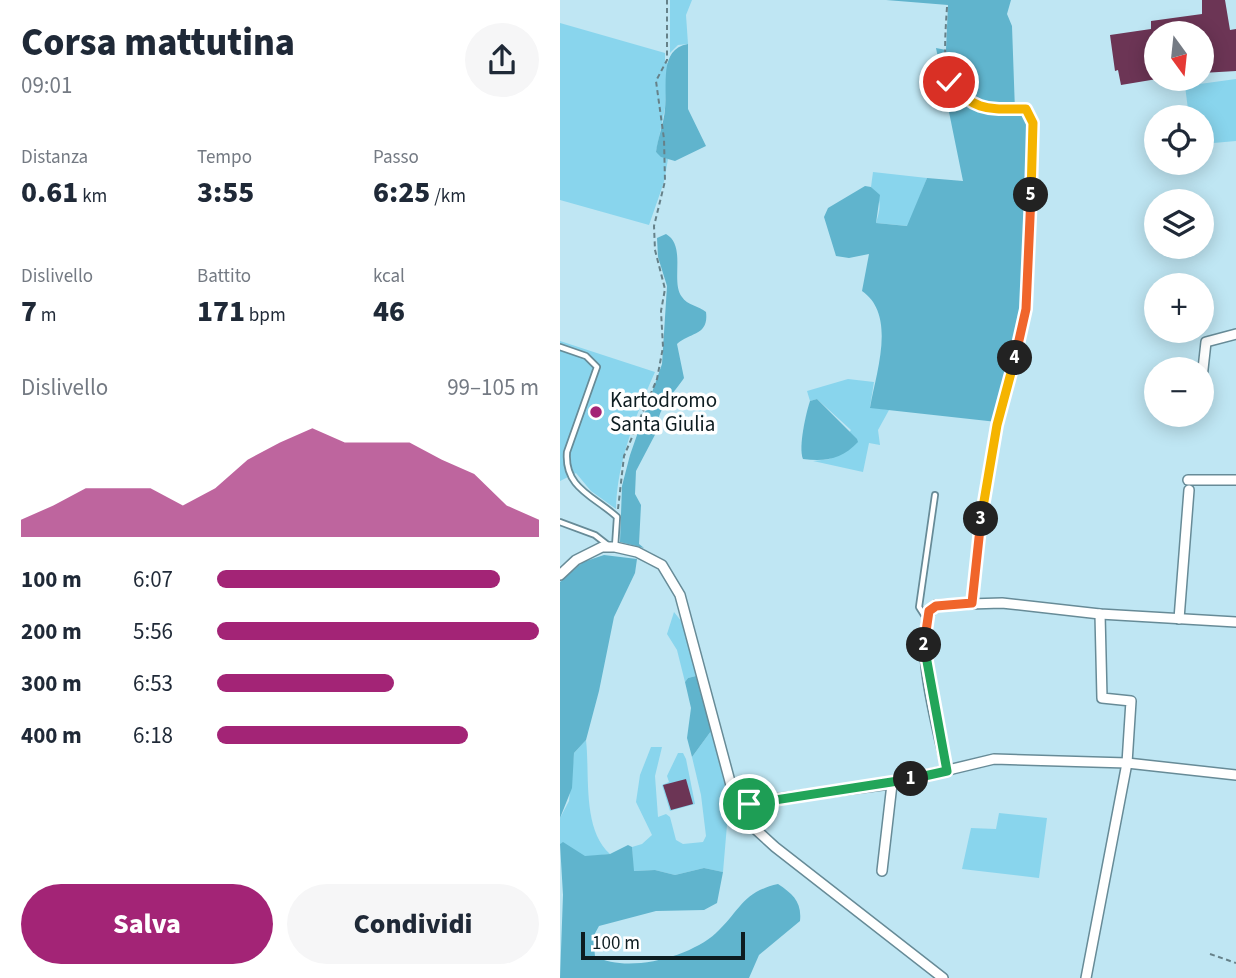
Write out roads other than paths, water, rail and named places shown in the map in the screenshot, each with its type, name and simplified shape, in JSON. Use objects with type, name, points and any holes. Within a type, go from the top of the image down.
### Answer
[{"type":"street","points":[[1204,357],[1206,342],[1236,334]]},
{"type":"street","points":[[1188,480],[1236,480]]},
{"type":"street","points":[[1179,619],[1189,490]]},
{"type":"street","points":[[560,575],[576,560],[612,547],[637,552],[662,565],[680,595],[736,804],[752,826],[775,847],[943,978]]},
{"type":"street","points":[[947,771],[924,640],[926,618],[936,606],[972,603],[1236,622]]},
{"type":"street","points":[[1086,978],[1127,763],[1131,701],[1102,698],[1100,614]]},
{"type":"street","points":[[736,804],[892,784],[994,759],[1127,763],[1236,775]]},
{"type":"street","points":[[882,871],[892,784]]},
{"type":"lane","points":[[560,347],[593,360],[597,373],[567,452],[568,472],[579,489],[617,517],[612,547],[594,534],[560,522]]},
{"type":"lane","points":[[972,603],[984,494]]},
{"type":"lane","points":[[926,618],[919,607],[935,495]]},
{"type":"place","name":"Kartodromo Santa Giulia","points":[[596,412]]}]
